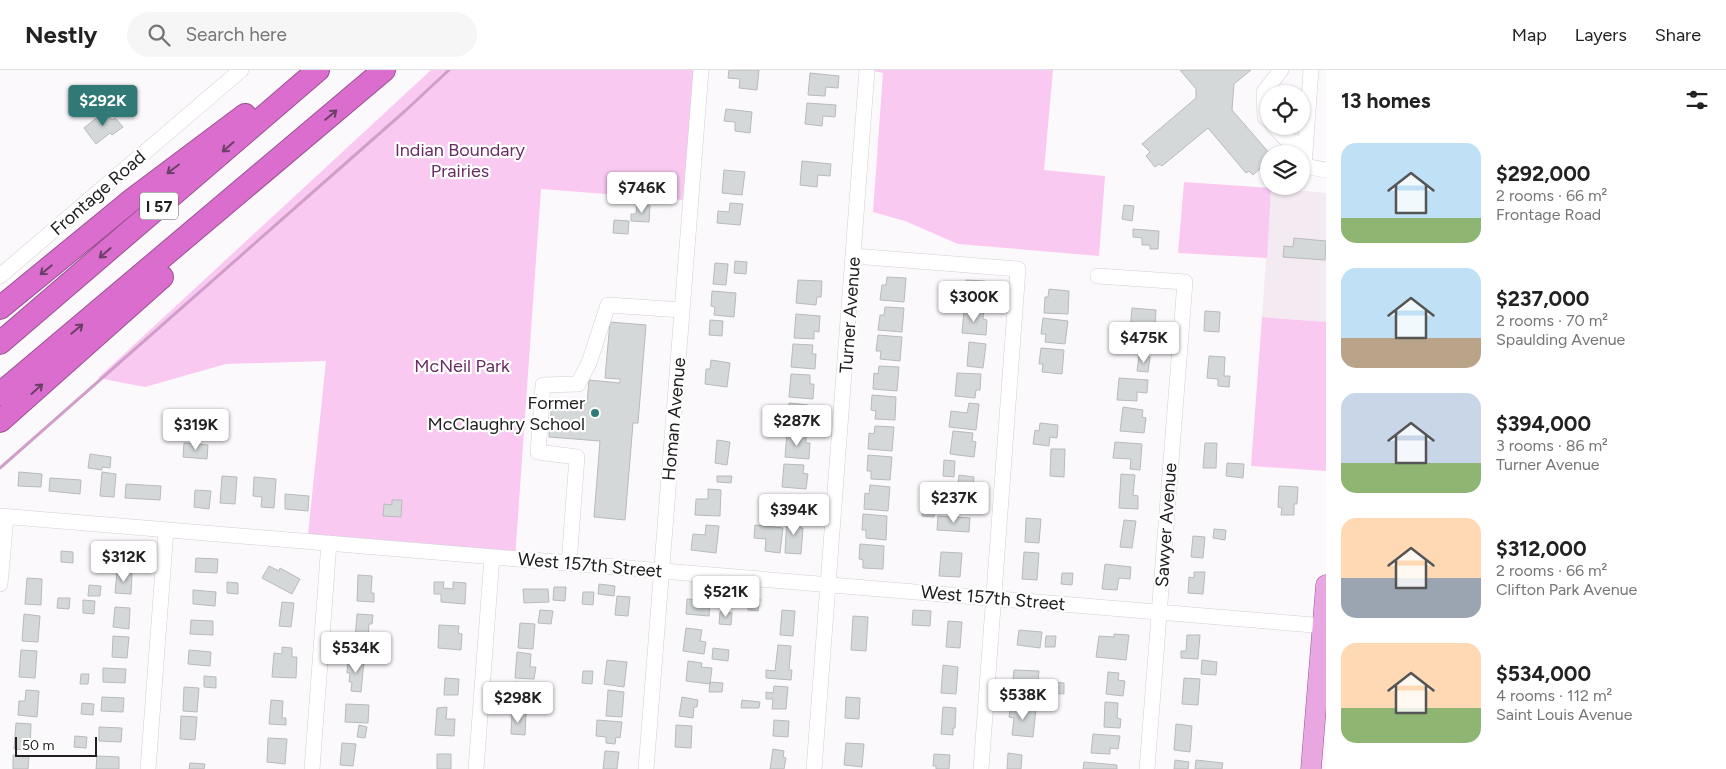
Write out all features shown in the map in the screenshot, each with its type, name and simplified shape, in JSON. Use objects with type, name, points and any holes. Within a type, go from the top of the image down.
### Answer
[{"type":"highway","points":[[0,308],[133,199],[263,101],[312,70]]},
{"type":"highway","name":"I 57","points":[[0,343],[318,70]]},
{"type":"highway","name":"I 57","points":[[0,394],[384,70]]},
{"type":"highway","points":[[0,421],[180,260],[294,146]]},
{"type":"main road","points":[[1311,769],[1326,585]]},
{"type":"street","name":"Frontage Road","points":[[0,276],[241,70]]},
{"type":"street","name":"Homan Avenue","points":[[646,769],[701,70]]},
{"type":"street","name":"Turner Avenue","points":[[814,769],[867,70]]},
{"type":"street","points":[[1269,85],[1281,70]]},
{"type":"street","points":[[1282,135],[1287,140],[1304,145],[1311,70]]},
{"type":"street","points":[[1310,167],[1325,168]]},
{"type":"street","points":[[854,256],[1018,269],[981,769]]},
{"type":"street","name":"Sawyer Avenue","points":[[1098,276],[1185,282],[1147,769]]},
{"type":"street","points":[[568,563],[577,456],[538,452],[543,384],[578,384],[589,363],[608,305],[682,310]]},
{"type":"street","points":[[0,584],[3,517]]},
{"type":"street","name":"West 157th Street","points":[[3,517],[1324,626]]},
{"type":"street","points":[[148,769],[166,530]]},
{"type":"street","points":[[312,769],[329,543]]},
{"type":"street","points":[[476,769],[492,557]]},
{"type":"shaded area","points":[[1310,192],[1326,193],[1326,322],[1262,317],[1271,195],[1310,195]]},
{"type":"green space","name":"Indian Boundary Prairies","points":[[431,70],[694,70],[684,200],[541,189],[515,559],[420,543],[308,534],[326,361],[226,364],[145,387],[98,378]]},
{"type":"green space","points":[[874,70],[1053,70],[1044,170],[1105,176],[1099,256],[958,244],[905,221],[873,212],[883,73]]},
{"type":"green space","points":[[1184,182],[1260,187],[1260,195],[1271,195],[1267,258],[1178,253]]},
{"type":"green space","points":[[1262,317],[1326,322],[1326,471],[1251,466]]},
{"type":"building","points":[[729,70],[759,70],[757,90],[739,88],[740,79],[728,78]]},
{"type":"building","points":[[1180,70],[1251,70],[1234,84],[1232,110],[1262,145],[1260,145],[1260,169],[1253,175],[1249,171],[1246,173],[1208,128],[1162,166],[1159,164],[1155,167],[1146,156],[1150,152],[1142,144],[1196,98],[1196,89]]},
{"type":"building","points":[[810,73],[839,76],[838,88],[826,87],[825,96],[808,95]]},
{"type":"building","points":[[807,103],[836,105],[835,117],[823,116],[822,126],[805,124]]},
{"type":"building","points":[[726,109],[752,112],[750,133],[735,131],[735,122],[724,121]]},
{"type":"building","points":[[105,111],[112,120],[115,118],[123,127],[112,135],[110,133],[96,144],[84,128]]},
{"type":"building","points":[[802,161],[831,164],[830,176],[818,175],[817,187],[800,185]]},
{"type":"building","points":[[724,170],[745,172],[742,195],[722,193]]},
{"type":"building","points":[[730,203],[743,204],[740,225],[717,223],[718,211],[729,212]]},
{"type":"building","points":[[637,205],[650,206],[649,222],[631,221],[631,214],[636,214]]},
{"type":"building","points":[[1124,205],[1134,206],[1132,221],[1122,219]]},
{"type":"building","points":[[614,220],[629,221],[628,234],[613,233]]},
{"type":"building","points":[[1133,229],[1159,231],[1158,249],[1150,249],[1150,245],[1142,245],[1142,238],[1133,237]]},
{"type":"building","points":[[1294,238],[1326,241],[1325,260],[1283,257],[1284,246],[1293,247]]},
{"type":"building","points":[[735,261],[747,262],[746,274],[734,273]]},
{"type":"building","points":[[715,263],[728,264],[726,285],[713,284]]},
{"type":"building","points":[[887,277],[906,278],[904,302],[880,300],[882,285],[886,285]]},
{"type":"building","points":[[798,280],[822,281],[821,297],[817,297],[816,305],[796,303]]},
{"type":"building","points":[[966,280],[985,281],[985,289],[989,290],[988,305],[964,303]]},
{"type":"building","points":[[1049,289],[1069,291],[1068,314],[1044,313],[1045,297],[1048,297]]},
{"type":"building","points":[[712,291],[736,293],[734,317],[714,315],[715,307],[711,306]]},
{"type":"building","points":[[885,307],[904,308],[902,332],[878,330],[880,315],[884,315]]},
{"type":"building","points":[[1132,308],[1156,310],[1155,325],[1150,325],[1149,333],[1130,331]]},
{"type":"building","points":[[964,310],[984,311],[983,319],[987,320],[986,335],[962,333]]},
{"type":"building","points":[[1205,311],[1220,312],[1219,332],[1204,331]]},
{"type":"building","points":[[796,314],[820,316],[819,332],[814,331],[814,339],[794,338]]},
{"type":"building","points":[[1043,318],[1068,321],[1065,344],[1045,342],[1046,334],[1041,334]]},
{"type":"building","points":[[710,320],[723,321],[722,336],[709,335]]},
{"type":"building","name":"Former McClaughry School","points":[[610,322],[646,325],[638,423],[633,423],[625,520],[594,517],[600,441],[549,437],[552,400],[587,403],[589,380],[620,383],[620,379],[605,378]]},
{"type":"building","points":[[878,335],[902,337],[900,361],[880,359],[881,351],[876,351]]},
{"type":"building","points":[[969,342],[986,344],[983,368],[967,366]]},
{"type":"building","points":[[793,344],[813,345],[812,354],[816,354],[815,369],[791,367]]},
{"type":"building","points":[[1041,348],[1064,350],[1062,374],[1042,372],[1043,364],[1039,364]]},
{"type":"building","points":[[1139,356],[1150,357],[1148,372],[1137,371]]},
{"type":"building","points":[[1209,356],[1225,357],[1224,376],[1230,376],[1229,387],[1218,386],[1218,379],[1207,378]]},
{"type":"building","points":[[711,360],[730,363],[727,387],[705,384],[706,369],[710,369]]},
{"type":"building","points":[[879,366],[899,367],[897,391],[873,389],[874,373],[878,374]]},
{"type":"building","points":[[957,373],[981,374],[980,390],[976,390],[975,398],[955,396]]},
{"type":"building","points":[[791,374],[810,375],[810,384],[814,384],[813,399],[789,397]]},
{"type":"building","points":[[1119,378],[1148,380],[1147,393],[1137,392],[1137,401],[1117,400]]},
{"type":"building","points":[[872,395],[896,397],[895,420],[875,419],[876,411],[871,410]]},
{"type":"building","points":[[789,403],[808,405],[808,413],[812,414],[811,429],[787,427]]},
{"type":"building","points":[[969,403],[979,404],[976,430],[949,427],[951,411],[967,413]]},
{"type":"building","points":[[1123,407],[1143,410],[1142,417],[1146,418],[1144,433],[1120,431]]},
{"type":"building","points":[[1040,423],[1058,425],[1057,438],[1050,437],[1049,446],[1033,444],[1035,430],[1039,431]]},
{"type":"building","points":[[875,426],[894,427],[892,451],[868,449],[869,433],[874,434]]},
{"type":"building","points":[[953,431],[973,433],[972,441],[976,442],[974,457],[950,454]]},
{"type":"building","points":[[787,433],[806,435],[806,443],[810,443],[809,459],[785,457]]},
{"type":"building","points":[[717,440],[730,442],[727,465],[715,463]]},
{"type":"building","points":[[1115,442],[1142,444],[1140,470],[1130,469],[1131,459],[1113,458]]},
{"type":"building","points":[[184,443],[208,445],[207,459],[183,457]]},
{"type":"building","points":[[1205,443],[1217,443],[1216,468],[1203,468]]},
{"type":"building","points":[[1051,449],[1065,449],[1064,477],[1050,476]]},
{"type":"building","points":[[90,454],[111,457],[110,468],[102,467],[102,470],[88,468]]},
{"type":"building","points":[[868,455],[892,457],[890,480],[871,479],[871,471],[867,471]]},
{"type":"building","points":[[944,460],[955,461],[954,477],[943,476]]},
{"type":"building","points":[[1227,463],[1244,464],[1243,478],[1226,476]]},
{"type":"building","points":[[784,464],[804,465],[803,473],[808,474],[806,489],[782,487]]},
{"type":"building","points":[[19,472],[42,474],[41,487],[18,486]]},
{"type":"building","points":[[102,472],[116,474],[114,497],[100,496]]},
{"type":"building","points":[[1121,474],[1135,475],[1133,495],[1138,496],[1138,509],[1119,508]]},
{"type":"building","points":[[959,475],[974,477],[971,504],[956,502]]},
{"type":"building","points":[[222,476],[237,477],[235,504],[220,503]]},
{"type":"building","points":[[717,476],[732,476],[731,483],[717,482]]},
{"type":"building","points":[[254,477],[276,479],[274,508],[261,507],[262,497],[253,496]]},
{"type":"building","points":[[50,478],[81,480],[80,494],[49,491]]},
{"type":"building","points":[[126,484],[161,486],[160,500],[125,498]]},
{"type":"building","points":[[870,485],[890,487],[888,511],[864,509],[865,493],[869,494]]},
{"type":"building","points":[[1279,486],[1298,487],[1297,504],[1294,504],[1294,515],[1281,515],[1282,508],[1278,507]]},
{"type":"building","points":[[708,489],[721,490],[720,516],[695,515],[696,499],[708,499]]},
{"type":"building","points":[[195,490],[211,491],[209,509],[194,507]]},
{"type":"building","points":[[285,494],[309,496],[308,511],[285,509]]},
{"type":"building","points":[[392,500],[402,500],[401,517],[383,516],[384,504],[392,505]]},
{"type":"building","points":[[924,505],[935,506],[934,517],[922,516]]},
{"type":"building","points":[[863,514],[887,516],[886,540],[866,538],[866,530],[862,530]]},
{"type":"building","points":[[787,516],[801,517],[800,528],[803,528],[801,554],[785,553]]},
{"type":"building","points":[[938,516],[970,518],[969,532],[937,530]]},
{"type":"building","points":[[1026,518],[1041,519],[1039,543],[1025,542]]},
{"type":"building","points":[[1124,520],[1136,521],[1132,548],[1120,547]]},
{"type":"building","points":[[706,525],[719,526],[716,553],[691,550],[693,534],[705,535]]},
{"type":"building","points":[[755,525],[783,528],[780,553],[765,551],[766,539],[754,538]]},
{"type":"building","points":[[1214,529],[1226,530],[1225,540],[1213,538]]},
{"type":"building","points":[[1193,536],[1205,537],[1203,558],[1191,557]]},
{"type":"building","points":[[860,544],[884,546],[883,569],[863,568],[863,560],[859,559]]},
{"type":"building","points":[[61,551],[73,552],[73,563],[61,562]]},
{"type":"building","points":[[941,552],[962,553],[960,577],[939,576]]},
{"type":"building","points":[[1024,552],[1039,553],[1037,580],[1022,579]]},
{"type":"building","points":[[196,558],[218,559],[217,573],[195,572]]},
{"type":"building","points":[[1105,564],[1131,567],[1130,579],[1119,578],[1117,590],[1102,589]]},
{"type":"building","points":[[269,566],[279,571],[280,568],[300,579],[292,594],[262,578]]},
{"type":"building","points":[[117,572],[132,573],[131,594],[115,593]]},
{"type":"building","points":[[1194,572],[1205,572],[1203,594],[1188,593],[1189,577],[1194,578]]},
{"type":"building","points":[[1062,573],[1073,573],[1072,585],[1061,584]]},
{"type":"building","points":[[358,575],[372,576],[371,593],[374,593],[374,602],[357,601]]},
{"type":"building","points":[[27,578],[42,579],[41,605],[25,604]]},
{"type":"building","points":[[227,582],[238,583],[238,594],[227,593]]},
{"type":"building","points":[[434,582],[444,582],[443,588],[453,589],[453,582],[466,583],[465,604],[441,602],[441,594],[434,594]]},
{"type":"building","points":[[599,584],[615,586],[614,596],[598,594]]},
{"type":"building","points":[[89,585],[101,586],[100,596],[88,596]]},
{"type":"building","points":[[554,587],[566,587],[565,601],[553,600]]},
{"type":"building","points":[[523,589],[548,589],[549,602],[524,603]]},
{"type":"building","points":[[193,590],[216,592],[215,606],[193,604]]},
{"type":"building","points":[[583,592],[594,592],[593,605],[582,604]]},
{"type":"building","points":[[617,596],[630,597],[628,616],[615,615]]},
{"type":"building","points":[[58,598],[70,598],[69,609],[57,608]]},
{"type":"building","points":[[749,598],[760,599],[758,611],[748,610]]},
{"type":"building","points":[[687,599],[710,601],[709,616],[686,614]]},
{"type":"building","points":[[83,600],[95,601],[94,614],[83,613]]},
{"type":"building","points":[[282,602],[294,603],[291,627],[279,626]]},
{"type":"building","points":[[115,607],[130,608],[129,629],[113,627]]},
{"type":"building","points":[[540,610],[553,611],[551,624],[538,623]]},
{"type":"building","points":[[782,610],[795,611],[793,636],[780,635]]},
{"type":"building","points":[[913,610],[931,611],[930,626],[912,625]]},
{"type":"building","points":[[720,612],[732,613],[731,625],[719,624]]},
{"type":"building","points":[[24,614],[40,616],[38,642],[22,641]]},
{"type":"building","points":[[357,614],[373,615],[372,624],[369,624],[368,640],[355,639]]},
{"type":"building","points":[[853,616],[868,617],[866,651],[851,650]]},
{"type":"building","points":[[191,620],[213,621],[213,635],[190,634]]},
{"type":"building","points":[[948,621],[962,622],[960,648],[946,647]]},
{"type":"building","points":[[520,623],[535,624],[533,649],[518,648]]},
{"type":"building","points":[[439,625],[459,626],[458,633],[462,634],[461,650],[438,648]]},
{"type":"building","points":[[686,628],[702,630],[700,641],[706,642],[704,654],[683,651]]},
{"type":"building","points":[[1019,630],[1042,632],[1040,648],[1017,645]]},
{"type":"building","points":[[1114,634],[1129,635],[1126,660],[1096,657],[1099,636],[1114,637]]},
{"type":"building","points":[[1187,635],[1200,635],[1198,659],[1181,658],[1181,651],[1186,651]]},
{"type":"building","points":[[113,636],[129,637],[127,658],[112,657]]},
{"type":"building","points":[[1046,636],[1056,636],[1055,647],[1045,647]]},
{"type":"building","points":[[778,645],[791,646],[789,670],[792,670],[791,680],[766,678],[766,670],[775,671]]},
{"type":"building","points":[[282,647],[292,648],[292,657],[297,657],[296,678],[272,677],[274,653],[282,654]]},
{"type":"building","points":[[713,648],[729,650],[728,661],[712,659]]},
{"type":"building","points":[[21,650],[37,651],[35,678],[19,677]]},
{"type":"building","points":[[189,650],[211,652],[210,666],[188,664]]},
{"type":"building","points":[[517,652],[531,654],[530,667],[536,667],[534,679],[515,678]]},
{"type":"building","points":[[348,660],[364,661],[361,692],[351,691],[350,673],[347,673]]},
{"type":"building","points":[[607,660],[627,662],[624,687],[604,684]]},
{"type":"building","points":[[1202,660],[1217,662],[1216,675],[1201,674]]},
{"type":"building","points":[[688,661],[702,663],[701,667],[712,668],[710,684],[686,681]]},
{"type":"building","points":[[943,665],[958,667],[956,694],[941,693]]},
{"type":"building","points":[[103,668],[126,669],[125,683],[103,682]]},
{"type":"building","points":[[1014,670],[1039,671],[1038,682],[1013,680]]},
{"type":"building","points":[[583,671],[593,671],[592,684],[582,683]]},
{"type":"building","points":[[1108,672],[1119,673],[1118,680],[1125,681],[1123,696],[1106,694]]},
{"type":"building","points":[[81,674],[89,674],[88,684],[80,684]]},
{"type":"building","points":[[204,676],[216,677],[216,688],[204,687]]},
{"type":"building","points":[[445,678],[459,679],[458,695],[444,695]]},
{"type":"building","points":[[1184,678],[1200,679],[1198,705],[1182,704]]},
{"type":"building","points":[[515,682],[530,684],[528,709],[513,708]]},
{"type":"building","points":[[710,682],[723,683],[722,692],[709,692]]},
{"type":"building","points":[[1052,682],[1064,683],[1064,694],[1052,693]]},
{"type":"building","points":[[774,686],[788,687],[786,709],[772,709],[773,699],[766,699],[766,692],[773,693]]},
{"type":"building","points":[[184,687],[199,688],[197,712],[183,711]]},
{"type":"building","points":[[26,690],[39,691],[37,717],[18,715],[19,701],[25,701]]},
{"type":"building","points":[[608,690],[624,692],[622,717],[606,716]]},
{"type":"building","points":[[102,697],[124,698],[123,712],[101,711]]},
{"type":"building","points":[[682,697],[698,700],[697,707],[694,707],[693,718],[679,716]]},
{"type":"building","points":[[846,697],[860,698],[859,719],[845,718]]},
{"type":"building","points":[[271,700],[283,701],[282,718],[286,718],[286,725],[269,724]]},
{"type":"building","points":[[742,700],[760,702],[759,708],[741,708]]},
{"type":"building","points":[[1105,702],[1118,703],[1117,718],[1121,719],[1120,728],[1104,727]]},
{"type":"building","points":[[82,703],[94,704],[93,715],[81,714]]},
{"type":"building","points":[[346,704],[369,705],[368,723],[345,722]]},
{"type":"building","points":[[1011,706],[1036,709],[1033,737],[1012,735],[1014,718],[1009,717]]},
{"type":"building","points":[[447,707],[446,719],[455,719],[454,736],[435,735],[437,708]]},
{"type":"building","points":[[943,707],[956,708],[953,735],[941,734]]},
{"type":"building","points":[[512,712],[526,713],[525,735],[511,734]]},
{"type":"building","points":[[181,716],[197,717],[195,740],[180,739]]},
{"type":"building","points":[[597,720],[622,722],[620,738],[616,737],[615,744],[606,743],[606,737],[596,736]]},
{"type":"building","points":[[774,720],[789,721],[788,737],[773,736]]},
{"type":"building","points":[[16,723],[31,724],[30,750],[14,749]]},
{"type":"building","points":[[1176,724],[1192,726],[1190,752],[1174,750]]},
{"type":"building","points":[[359,725],[367,727],[365,738],[357,737]]},
{"type":"building","points":[[676,725],[692,726],[691,748],[675,747]]},
{"type":"building","points":[[99,727],[122,728],[121,742],[99,741]]},
{"type":"building","points":[[1093,734],[1120,736],[1118,749],[1110,748],[1110,754],[1091,753]]},
{"type":"building","points":[[75,736],[87,737],[86,748],[74,747]]},
{"type":"building","points":[[268,738],[287,739],[285,764],[267,762]]},
{"type":"building","points":[[342,743],[356,744],[353,766],[340,765]]},
{"type":"building","points":[[846,743],[864,744],[862,767],[844,765]]},
{"type":"building","points":[[773,749],[784,751],[783,757],[786,758],[784,769],[770,769]]},
{"type":"building","points":[[605,751],[619,752],[617,769],[603,769]]},
{"type":"building","points":[[1008,753],[1022,755],[1021,769],[1007,769]]},
{"type":"building","points":[[437,754],[451,754],[451,769],[437,769]]},
{"type":"building","points":[[934,754],[950,755],[949,769],[936,769],[936,766],[933,766]]},
{"type":"building","points":[[13,755],[29,756],[28,769],[13,769]]},
{"type":"building","points":[[97,756],[119,757],[119,769],[96,769]]},
{"type":"building","points":[[1175,760],[1189,762],[1188,769],[1174,769]]},
{"type":"building","points":[[1196,760],[1223,763],[1222,769],[1195,769]]},
{"type":"building","points":[[1084,762],[1117,765],[1117,769],[1083,769]]},
{"type":"building","points":[[190,763],[205,764],[204,769],[189,769]]},
{"type":"waterway","points":[[0,468],[449,70]]},
{"type":"place","name":"Former McClaughry School","points":[[595,413]]},
{"type":"park label","name":"McNeil Park","points":[[462,366]]}]
